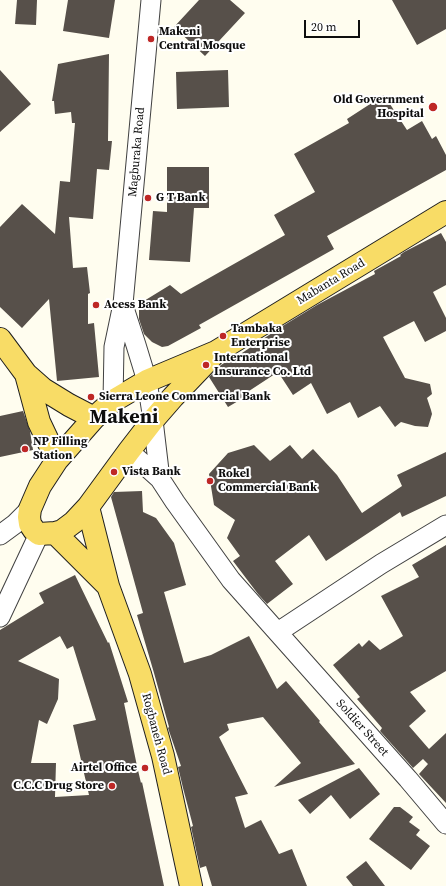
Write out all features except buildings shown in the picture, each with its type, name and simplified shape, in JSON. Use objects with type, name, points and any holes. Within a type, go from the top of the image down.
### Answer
[{"type":"main road","name":"Mabanta Road","points":[[216,352],[446,212]]},
{"type":"main road","points":[[0,339],[26,374],[43,389],[94,418]]},
{"type":"main road","points":[[108,586],[47,534],[34,530],[30,524],[30,509],[40,486],[57,460],[94,418],[113,401],[147,381],[216,352]]},
{"type":"main road","points":[[47,534],[62,531],[67,528],[88,507],[153,420],[216,352]]},
{"type":"main road","points":[[26,374],[39,422],[57,460]]},
{"type":"main road","name":"Rogbaneh Road","points":[[88,507],[108,586],[140,674],[163,756],[191,886]]},
{"type":"street","name":"Magburaka Road","points":[[113,401],[114,347],[123,304],[151,0]]},
{"type":"street","name":"Magburaka Road","points":[[123,304],[147,381],[153,420]]},
{"type":"street","name":"Soldier Street","points":[[153,420],[160,479]]},
{"type":"street","name":"Soldier Street","points":[[129,451],[160,479],[231,580],[408,779],[446,824]]},
{"type":"street","points":[[0,535],[15,524],[30,509]]},
{"type":"street","points":[[278,632],[381,564],[446,525]]},
{"type":"street","points":[[0,617],[5,586],[47,534]]},
{"type":"place","name":"Makeni Central Mosque","points":[[151,39]]},
{"type":"place","name":"Old Government Hospital","points":[[433,107]]},
{"type":"place","name":"G T Bank","points":[[148,198]]},
{"type":"place","name":"Acess Bank","points":[[96,305]]},
{"type":"place","name":"Tambaka Enterprise","points":[[223,336]]},
{"type":"place","name":"International Insurance Co. Ltd","points":[[206,365]]},
{"type":"place","name":"Sierra Leone Commercial Bank","points":[[91,397]]},
{"type":"place","name":"NP Filling Station","points":[[25,449]]},
{"type":"place","name":"Vista Bank","points":[[114,472]]},
{"type":"place","name":"Rokel Commercial Bank","points":[[210,481]]},
{"type":"place","name":"Airtel Office","points":[[145,768]]},
{"type":"place","name":"C.C.C Drug Store","points":[[112,786]]},
{"type":"district","name":"Makeni","points":[[124,418]]}]
